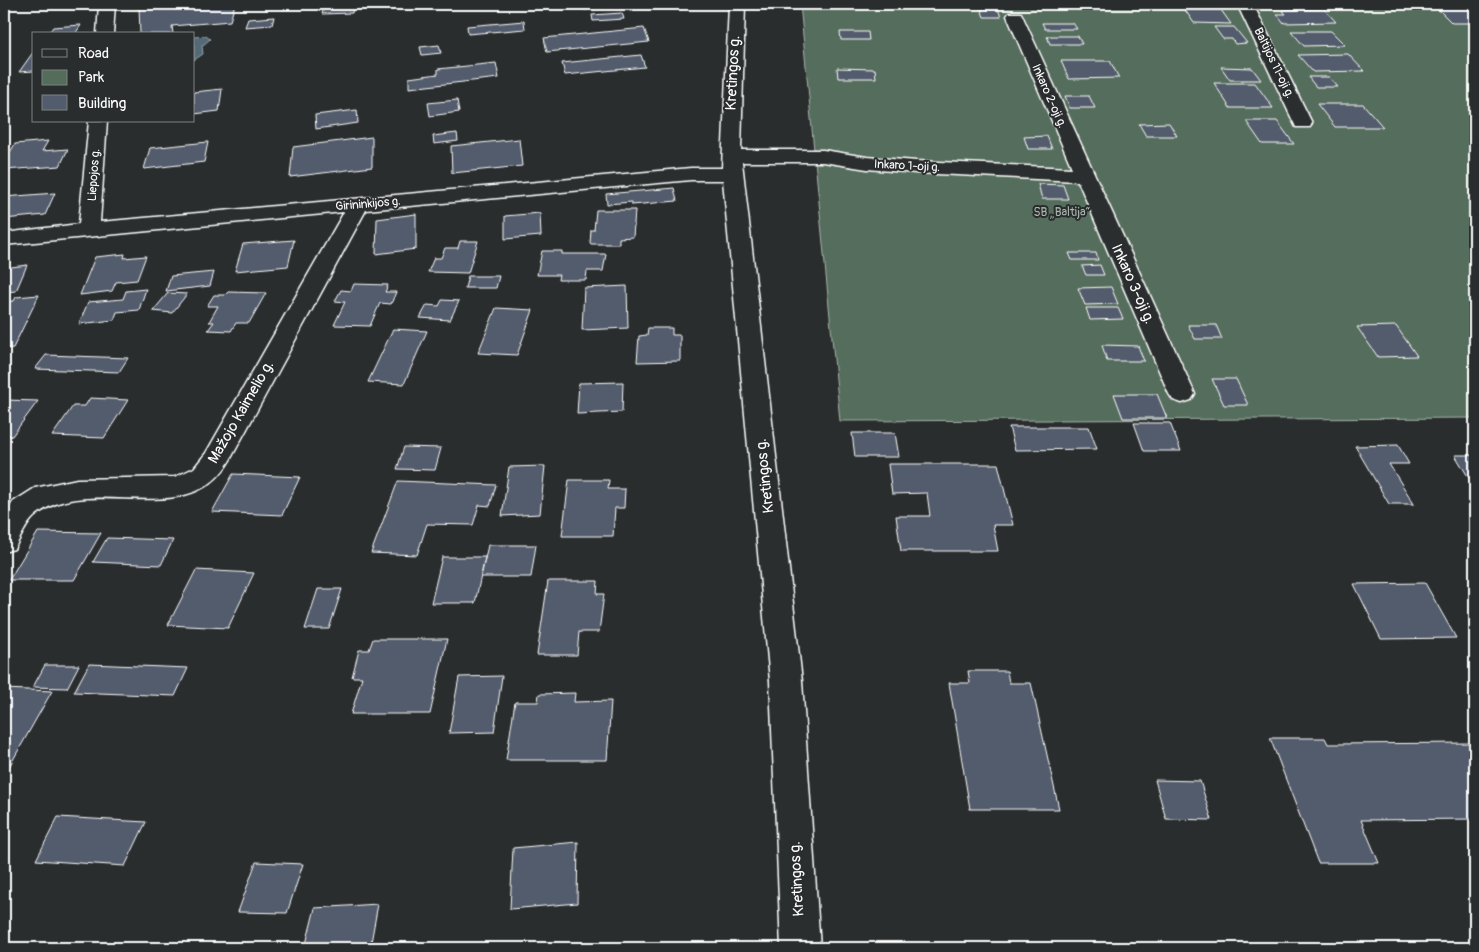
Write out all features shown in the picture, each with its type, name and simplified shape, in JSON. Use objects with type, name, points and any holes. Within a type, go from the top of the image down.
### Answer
[{"type":"street","points":[[105,32],[107,4]]},
{"type":"street","name":"Kretingos g.","points":[[737,4],[731,165],[786,681],[801,948]]},
{"type":"street","name":"Baltijos 11-oji g.","points":[[1245,4],[1303,123]]},
{"type":"street","name":"Inkaro 2-oji g.","points":[[1015,16],[1084,175]]},
{"type":"street","name":"Liepojos g.","points":[[89,229],[98,122]]},
{"type":"street","name":"Inkaro 1-oji g.","points":[[731,165],[823,156],[867,163],[916,167],[1084,175]]},
{"type":"street","name":"Girininkijos g.","points":[[4,239],[89,229],[691,174],[731,165]]},
{"type":"street","name":"Inkaro 3-oji g.","points":[[1084,175],[1182,394]]},
{"type":"street","name":"Mažojo Kaimelio g.","points":[[4,542],[23,510],[45,495],[78,489],[179,487],[204,475],[216,460],[358,204]]},
{"type":"green space","name":"SB „Baltija“","points":[[800,4],[1475,4],[1475,418],[840,421]]},
{"type":"water","points":[[206,36],[210,39],[202,46],[203,54],[195,59],[195,37]]},
{"type":"building","points":[[166,4],[235,4],[230,21],[172,26],[173,32],[140,32],[139,7]]},
{"type":"building","points":[[325,4],[354,4],[352,13],[322,14]]},
{"type":"building","points":[[584,4],[596,4],[596,9],[584,10]]},
{"type":"building","points":[[1435,6],[1475,6],[1475,23],[1452,23]]},
{"type":"building","points":[[981,9],[998,9],[1001,17],[984,17]]},
{"type":"building","points":[[1324,9],[1336,22],[1284,23],[1277,14],[1286,14],[1282,10]]},
{"type":"building","points":[[1185,10],[1221,10],[1231,24],[1194,23]]},
{"type":"building","points":[[622,13],[624,19],[593,21],[592,15]]},
{"type":"building","points":[[274,17],[272,25],[245,27],[248,19]]},
{"type":"building","points":[[524,21],[525,29],[468,34],[467,26]]},
{"type":"building","points":[[1042,23],[1073,23],[1077,29],[1045,29]]},
{"type":"building","points":[[81,25],[76,32],[49,32],[53,27]]},
{"type":"building","points":[[1214,27],[1234,27],[1247,43],[1235,44],[1232,39],[1223,39]]},
{"type":"building","points":[[644,28],[649,42],[547,52],[544,38]]},
{"type":"building","points":[[1291,31],[1331,31],[1345,45],[1304,46]]},
{"type":"building","points":[[840,32],[868,32],[869,40],[841,40]]},
{"type":"building","points":[[1047,36],[1078,36],[1082,44],[1050,44]]},
{"type":"building","points":[[439,45],[441,53],[422,55],[420,47]]},
{"type":"building","points":[[32,54],[32,71],[19,72]]},
{"type":"building","points":[[1348,54],[1364,71],[1313,72],[1298,55]]},
{"type":"building","points":[[641,55],[645,67],[565,75],[562,63]]},
{"type":"building","points":[[1061,61],[1110,61],[1119,78],[1069,79]]},
{"type":"building","points":[[496,63],[499,78],[409,88],[409,78],[438,74],[438,69]]},
{"type":"building","points":[[1221,67],[1252,68],[1261,80],[1230,80]]},
{"type":"building","points":[[837,68],[875,69],[876,78],[838,78]]},
{"type":"building","points":[[1308,77],[1329,77],[1338,87],[1316,87]]},
{"type":"building","points":[[1214,83],[1255,83],[1273,108],[1230,108]]},
{"type":"building","points":[[222,89],[219,111],[195,114],[195,92]]},
{"type":"building","points":[[1065,96],[1089,96],[1095,108],[1070,108]]},
{"type":"building","points":[[457,100],[459,112],[430,116],[428,103]]},
{"type":"building","points":[[1317,104],[1363,104],[1383,127],[1335,127]]},
{"type":"building","points":[[357,110],[358,123],[316,129],[315,115]]},
{"type":"building","points":[[1246,121],[1277,121],[1294,144],[1262,144]]},
{"type":"building","points":[[1169,123],[1177,136],[1146,136],[1139,124]]},
{"type":"building","points":[[457,133],[458,141],[434,144],[433,136]]},
{"type":"building","points":[[1047,136],[1052,149],[1028,149],[1024,137]]},
{"type":"building","points":[[372,137],[372,167],[290,177],[293,147]]},
{"type":"building","points":[[519,139],[522,166],[452,173],[451,146]]},
{"type":"building","points":[[48,141],[42,151],[68,149],[60,166],[4,170],[4,158],[7,157],[15,144]]},
{"type":"building","points":[[208,142],[204,162],[144,169],[150,148]]},
{"type":"building","points":[[1038,184],[1063,185],[1068,199],[1042,199]]},
{"type":"building","points":[[674,188],[677,201],[632,205],[632,202],[607,204],[606,194]]},
{"type":"building","points":[[55,193],[45,215],[4,219],[4,197]]},
{"type":"building","points":[[596,210],[635,210],[633,237],[619,238],[619,244],[590,244],[591,230],[594,230]]},
{"type":"building","points":[[540,213],[541,236],[505,239],[505,216]]},
{"type":"building","points":[[416,214],[416,249],[376,254],[377,219]]},
{"type":"building","points":[[294,240],[288,266],[235,271],[243,244]]},
{"type":"building","points":[[460,241],[478,241],[468,273],[428,272],[434,258],[441,258],[445,248],[458,248]]},
{"type":"building","points":[[542,251],[562,251],[562,254],[606,254],[603,271],[587,271],[586,280],[558,280],[559,275],[537,275]]},
{"type":"building","points":[[1069,253],[1096,253],[1098,260],[1072,260]]},
{"type":"building","points":[[125,254],[124,258],[146,256],[137,280],[116,282],[112,291],[80,295],[95,257]]},
{"type":"building","points":[[27,265],[16,291],[4,292],[4,268]]},
{"type":"building","points":[[1100,265],[1104,275],[1086,275],[1082,266]]},
{"type":"building","points":[[214,272],[210,286],[166,291],[171,276]]},
{"type":"building","points":[[468,276],[499,276],[496,288],[465,288]]},
{"type":"building","points":[[354,284],[388,285],[385,292],[396,292],[391,304],[380,303],[370,326],[334,325],[345,302],[335,301],[341,290],[351,291]]},
{"type":"building","points":[[627,286],[628,328],[582,330],[584,288]]},
{"type":"building","points":[[1111,287],[1118,304],[1085,305],[1078,288]]},
{"type":"building","points":[[146,289],[139,310],[117,312],[114,320],[79,324],[88,302],[123,299],[126,291]]},
{"type":"building","points":[[228,292],[266,293],[249,323],[236,323],[231,331],[208,330],[214,322],[209,322],[218,306],[207,306],[214,295],[225,295]]},
{"type":"building","points":[[168,293],[187,294],[172,313],[153,311]]},
{"type":"building","points":[[39,295],[13,348],[4,349],[4,302],[14,301],[16,297]]},
{"type":"building","points":[[442,300],[459,301],[450,320],[420,318],[427,305],[439,306]]},
{"type":"building","points":[[496,308],[533,310],[517,355],[478,353]]},
{"type":"building","points":[[1086,308],[1118,308],[1123,319],[1090,320]]},
{"type":"building","points":[[1188,325],[1216,325],[1222,339],[1195,339]]},
{"type":"building","points":[[1396,326],[1417,356],[1378,357],[1357,327]]},
{"type":"building","points":[[648,328],[672,328],[672,335],[680,335],[680,361],[637,362],[639,336],[647,335]]},
{"type":"building","points":[[393,329],[427,331],[404,384],[368,382]]},
{"type":"building","points":[[1102,345],[1138,346],[1144,361],[1107,361]]},
{"type":"building","points":[[46,355],[128,358],[119,372],[35,369]]},
{"type":"building","points":[[1212,379],[1236,379],[1248,405],[1224,405]]},
{"type":"building","points":[[623,382],[622,412],[577,414],[579,383]]},
{"type":"building","points":[[1114,394],[1157,394],[1167,418],[1123,418]]},
{"type":"building","points":[[90,398],[128,400],[104,438],[52,436],[73,406],[85,406]]},
{"type":"building","points":[[4,400],[38,401],[12,436],[4,435]]},
{"type":"building","points":[[1134,423],[1170,423],[1181,451],[1144,451]]},
{"type":"building","points":[[1009,427],[1089,427],[1097,449],[1015,450]]},
{"type":"building","points":[[852,433],[895,433],[899,457],[855,457]]},
{"type":"building","points":[[1398,445],[1409,464],[1389,464],[1414,504],[1389,504],[1355,446]]},
{"type":"building","points":[[404,447],[441,448],[435,470],[397,469]]},
{"type":"building","points":[[1455,455],[1475,455],[1475,488]]},
{"type":"building","points":[[888,464],[998,464],[1013,525],[993,525],[998,551],[901,551],[896,516],[930,516],[927,493],[892,494]]},
{"type":"building","points":[[545,466],[540,514],[502,516],[509,467]]},
{"type":"building","points":[[233,474],[300,477],[282,515],[212,512]]},
{"type":"building","points":[[569,480],[609,480],[608,489],[625,489],[624,508],[615,508],[613,536],[562,536]]},
{"type":"building","points":[[398,481],[496,485],[490,506],[479,505],[473,525],[427,524],[417,555],[371,553]]},
{"type":"building","points":[[38,532],[101,533],[74,580],[9,580]]},
{"type":"building","points":[[107,538],[173,540],[161,565],[93,562]]},
{"type":"building","points":[[488,545],[536,545],[531,577],[481,577]]},
{"type":"building","points":[[442,557],[485,557],[475,603],[431,603]]},
{"type":"building","points":[[196,570],[254,573],[228,628],[168,625]]},
{"type":"building","points":[[548,581],[598,581],[597,594],[604,594],[599,632],[579,632],[577,655],[537,655]]},
{"type":"building","points":[[1425,583],[1456,638],[1381,639],[1354,584]]},
{"type":"building","points":[[318,589],[342,589],[329,629],[305,629]]},
{"type":"building","points":[[373,639],[447,639],[430,714],[351,714],[362,677],[352,677],[359,650],[369,650]]},
{"type":"building","points":[[89,664],[188,668],[175,696],[74,692]]},
{"type":"building","points":[[45,665],[79,665],[67,688],[33,687]]},
{"type":"building","points":[[968,671],[1007,671],[1009,683],[1031,683],[1059,809],[970,809],[949,683],[970,683]]},
{"type":"building","points":[[502,676],[494,732],[449,733],[459,677]]},
{"type":"building","points":[[4,689],[52,691],[5,774],[4,774]]},
{"type":"building","points":[[575,693],[574,702],[611,701],[607,760],[506,760],[515,702],[538,702],[539,694]]},
{"type":"building","points":[[1270,738],[1325,738],[1328,744],[1475,743],[1475,819],[1361,820],[1379,863],[1318,863]]},
{"type":"building","points":[[1155,780],[1200,781],[1212,820],[1166,819]]},
{"type":"building","points":[[58,817],[146,822],[125,866],[36,860]]},
{"type":"building","points":[[578,842],[577,903],[510,909],[513,848]]},
{"type":"building","points":[[256,862],[303,864],[287,913],[238,912]]},
{"type":"building","points":[[378,904],[370,948],[305,948],[315,908]]}]
